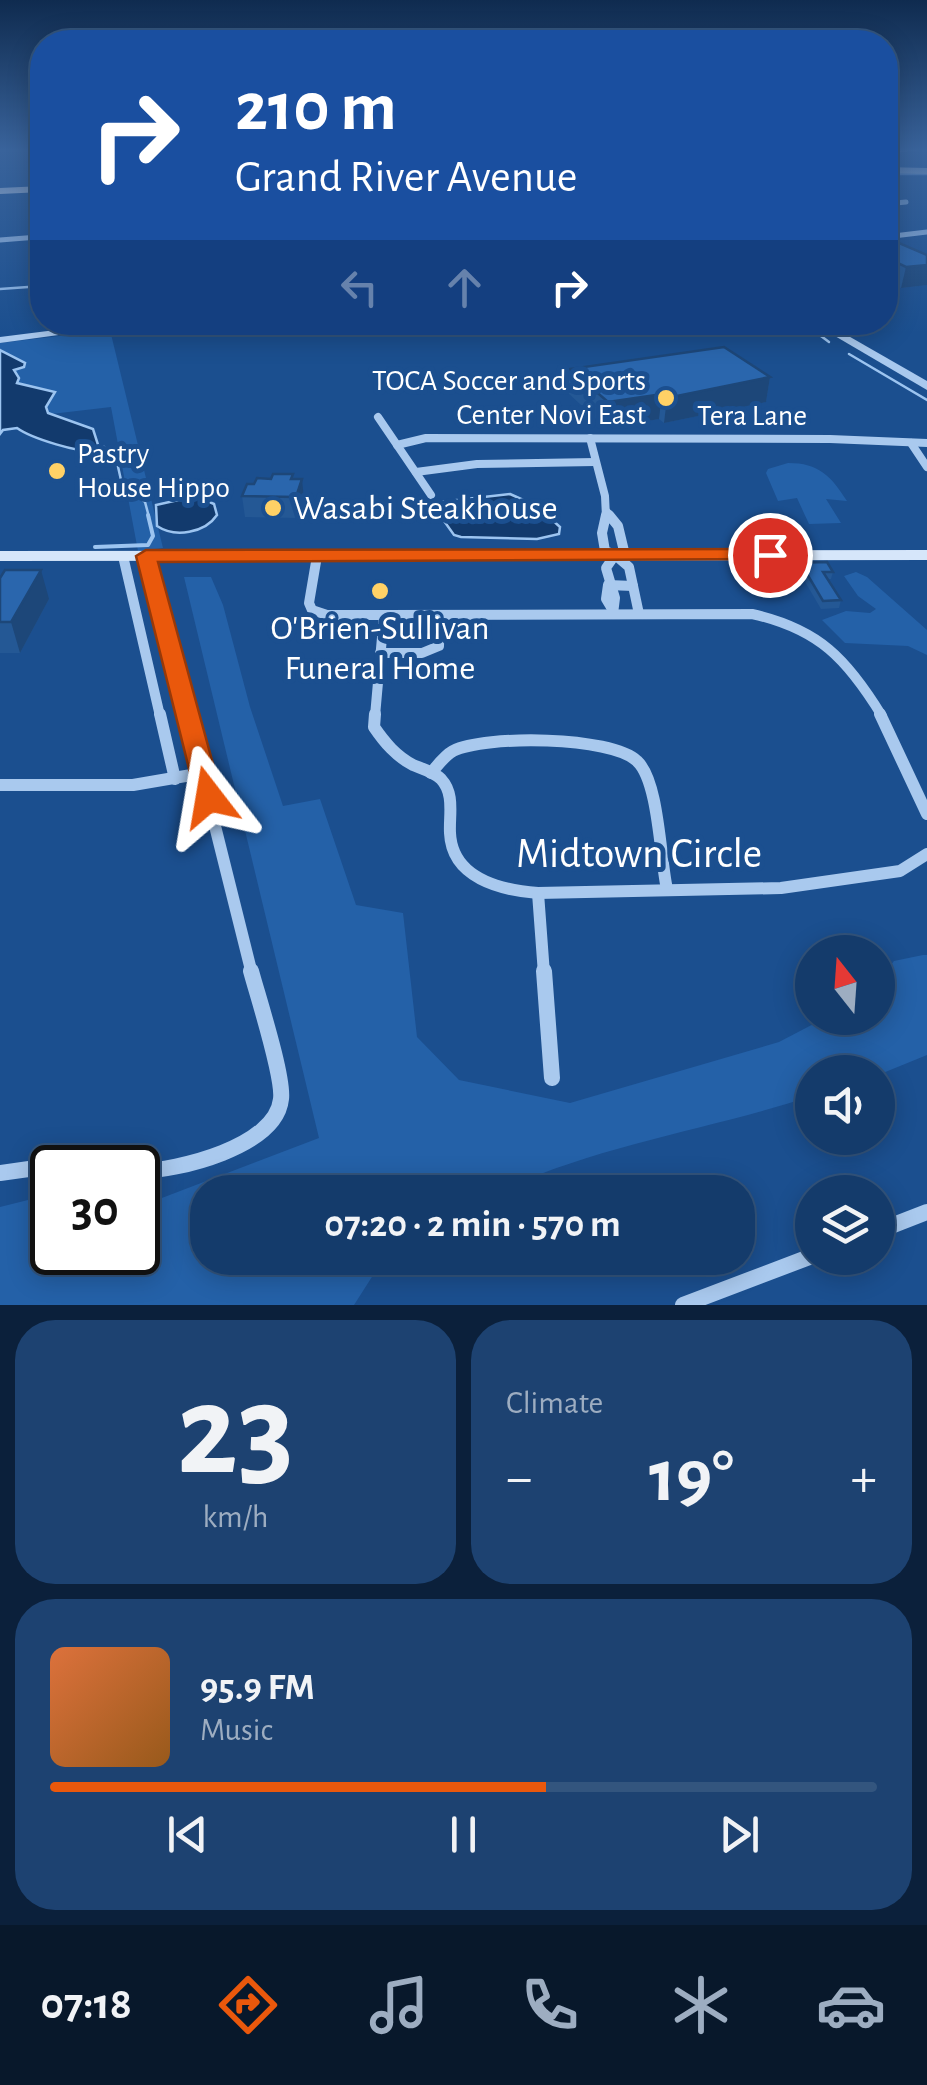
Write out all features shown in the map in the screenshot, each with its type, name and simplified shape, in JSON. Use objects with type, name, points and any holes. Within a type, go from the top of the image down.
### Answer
[{"type":"main road","points":[[0,556],[927,555]]},
{"type":"street","points":[[898,235],[927,232]]},
{"type":"street","points":[[0,240],[30,237]]},
{"type":"street","points":[[0,340],[42,335]]},
{"type":"street","points":[[839,335],[927,386]]},
{"type":"street","points":[[913,378],[927,376]]},
{"type":"street","points":[[378,417],[431,494]]},
{"type":"street","name":"Tera Lane","points":[[398,444],[426,438],[830,438],[927,443]]},
{"type":"street","points":[[590,438],[607,512],[618,526],[619,553],[628,567],[639,614]]},
{"type":"street","points":[[911,444],[927,467]]},
{"type":"street","points":[[416,472],[476,464],[596,462]]},
{"type":"street","points":[[607,512],[600,526],[602,542],[605,551],[619,553]]},
{"type":"street","points":[[772,528],[784,555]]},
{"type":"street","points":[[613,612],[606,598],[606,568],[619,553]]},
{"type":"street","points":[[122,556],[175,778]]},
{"type":"street","points":[[146,556],[282,1095],[273,1122],[242,1142],[194,1162],[160,1167]]},
{"type":"street","points":[[317,556],[308,602],[312,610],[327,615],[613,612],[769,616],[806,628],[842,660],[868,691],[927,814]]},
{"type":"street","points":[[608,586],[632,586]]},
{"type":"street","points":[[380,653],[422,653],[439,646],[440,614]]},
{"type":"street","points":[[384,615],[374,726],[385,745],[400,759],[431,773],[448,754],[476,745],[597,744],[630,755],[645,774],[667,889]]},
{"type":"street","name":"Midtown Circle","points":[[431,773],[440,777],[451,796],[451,846],[462,865],[499,888],[538,893],[781,888],[900,871],[927,854]]},
{"type":"street","points":[[0,785],[133,785],[203,774]]},
{"type":"street","points":[[538,893],[552,1078]]},
{"type":"street","points":[[0,1172],[30,1168]]},
{"type":"street","points":[[895,1224],[927,1212]]},
{"type":"street","points":[[683,1305],[795,1262]]},
{"type":"shaded area","points":[[68,335],[111,335],[163,548],[138,551],[111,407],[0,420],[0,343]]},
{"type":"shaded area","points":[[0,350],[25,363],[14,370],[19,378],[17,383],[55,392],[46,407],[48,413],[93,429],[100,451],[56,444],[17,428],[0,434]]},
{"type":"shaded area","points":[[788,463],[816,468],[835,485],[847,501],[826,499],[841,523],[809,524],[797,498],[778,501],[766,473]]},
{"type":"shaded area","points":[[510,494],[537,506],[560,527],[559,534],[537,539],[461,537],[454,535],[437,511],[440,502]]},
{"type":"shaded area","points":[[196,496],[214,504],[217,515],[212,521],[181,533],[157,526],[156,505]]},
{"type":"shaded area","points":[[856,572],[867,577],[927,630],[927,655],[908,646],[845,643],[822,620],[846,611],[870,613],[876,609],[858,596],[844,576]]},
{"type":"shaded area","points":[[184,577],[211,577],[223,605],[250,707],[283,806],[320,799],[356,905],[403,913],[417,1037],[459,1080],[570,1103],[779,1042],[795,1034],[895,1035],[895,961],[927,955],[927,1055],[895,1068],[895,1055],[795,1055],[795,1101],[613,1150],[539,1175],[222,1175],[319,1138]]},
{"type":"shaded area","points":[[190,1187],[190,1275],[373,1275],[354,1305],[0,1305],[0,1207],[30,1200],[30,1275],[160,1275],[160,1199]]},
{"type":"building","points":[[898,243],[927,255],[927,265],[906,267],[898,263]]},
{"type":"building","points":[[724,347],[770,377],[667,398],[662,394],[608,402],[570,369]]},
{"type":"building","points":[[273,474],[293,474],[291,479],[302,479],[296,497],[242,496],[247,484],[254,484],[257,478],[271,479]]},
{"type":"building","points":[[827,562],[833,572],[823,572],[841,600],[823,601],[806,572],[792,573],[791,563]]},
{"type":"building","points":[[5,570],[41,570],[11,622],[0,622],[0,578]]},
{"type":"waterway","points":[[0,289],[30,287]]},
{"type":"waterway","points":[[817,335],[829,342]]},
{"type":"waterway","points":[[849,354],[927,400]]},
{"type":"waterway","points":[[99,446],[114,449],[121,480],[145,502],[149,517]]},
{"type":"waterway","points":[[95,547],[148,545],[153,536],[148,515]]},
{"type":"place","name":"TOCA Soccer and Sports Center Novi East","points":[[666,398]]},
{"type":"place","name":"Pastry House Hippo","points":[[57,471]]},
{"type":"place","name":"Wasabi Steakhouse","points":[[273,508]]},
{"type":"place","name":"O'Brien-Sullivan Funeral Home","points":[[380,591]]},
{"type":"route","points":[[209,797],[146,556],[770,555]]}]
